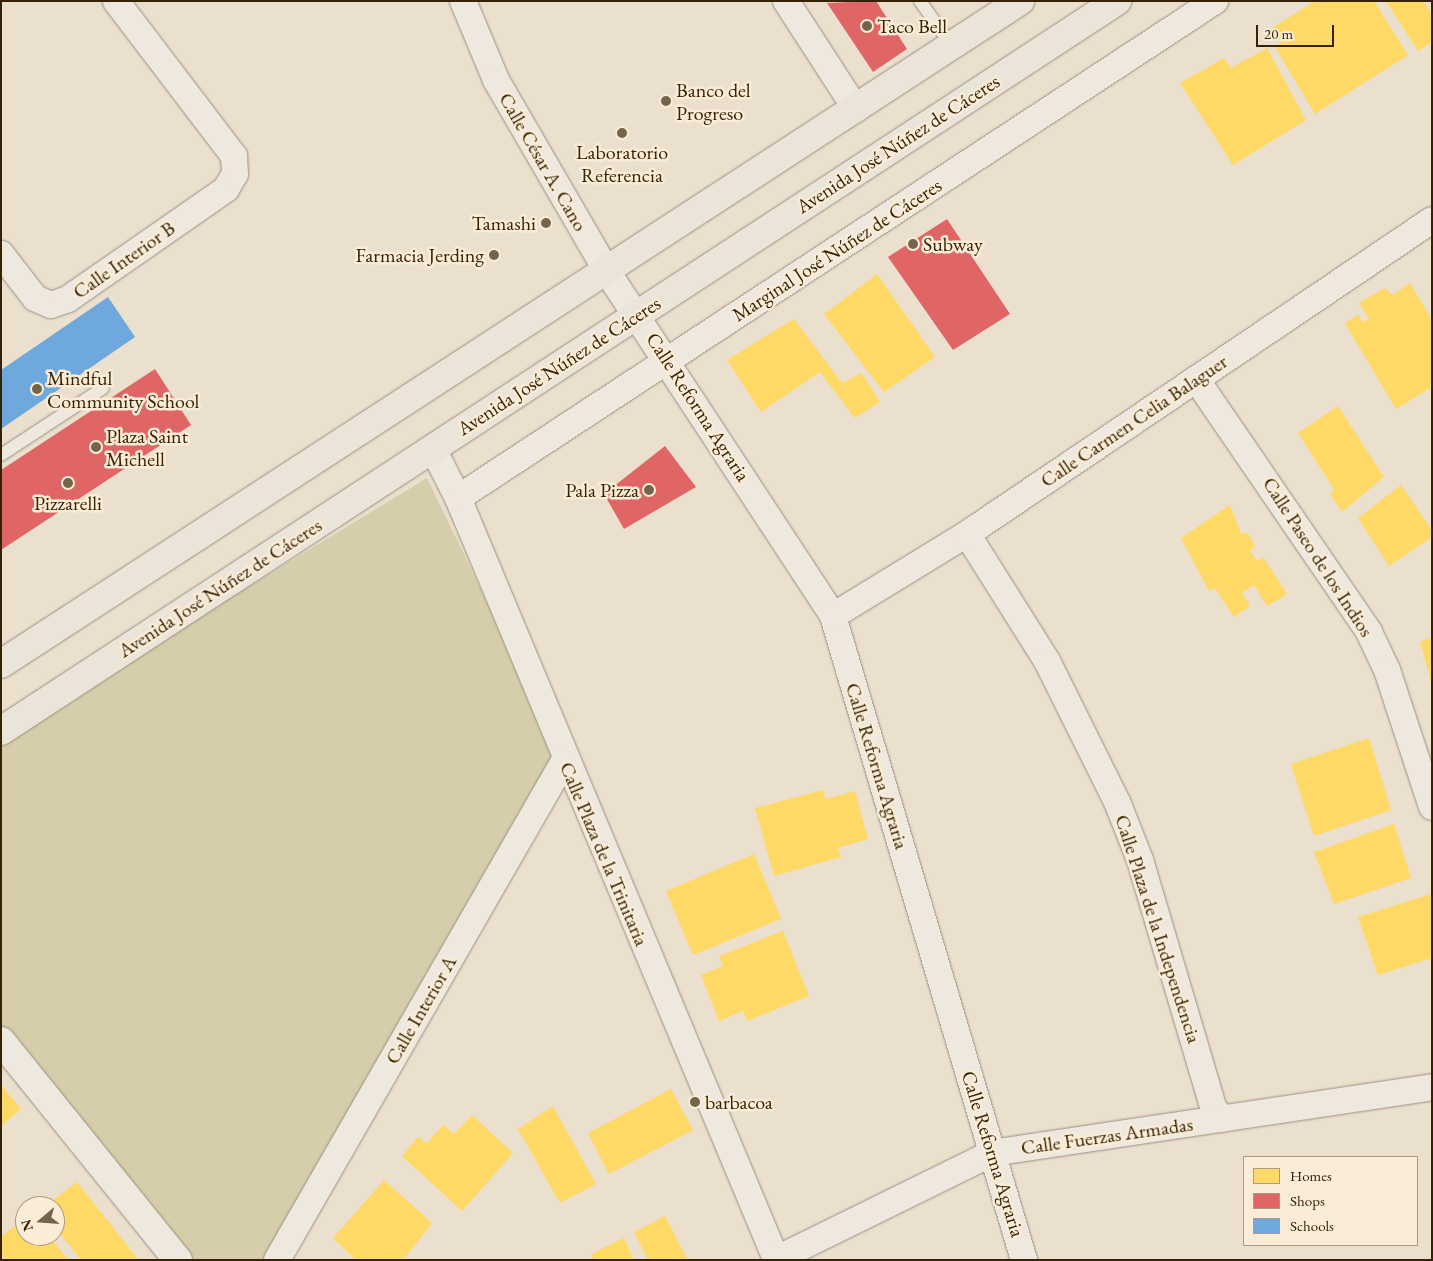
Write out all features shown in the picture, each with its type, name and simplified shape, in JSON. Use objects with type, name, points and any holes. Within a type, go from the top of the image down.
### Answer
[{"type":"main road","points":[[1,664],[1020,1]]},
{"type":"main road","name":"Avenida José Núñez de Cáceres","points":[[1,731],[1117,1]]},
{"type":"street","name":"Calle Interior B","points":[[1,254],[35,298],[51,305],[68,299],[226,189],[235,174],[234,156],[116,1]]},
{"type":"street","name":"Calle César A. Cano","points":[[463,1],[496,80],[606,270],[637,315]]},
{"type":"street","points":[[786,1],[856,108]]},
{"type":"street","name":"Marginal José Núñez de Cáceres","points":[[458,498],[1216,1]]},
{"type":"street","name":"Calle Carmen Celia Balaguer","points":[[833,616],[967,534],[1196,379],[1429,229]]},
{"type":"street","name":"Calle Reforma Agraria","points":[[637,315],[833,616],[1024,1260]]},
{"type":"street","name":"Calle Paseo de los Indios","points":[[1196,379],[1369,632],[1432,807]]},
{"type":"street","name":"Calle Plaza de la Trinitaria","points":[[432,449],[458,498],[564,761],[776,1260]]},
{"type":"street","name":"Calle Plaza de la Independencia","points":[[967,534],[1047,661],[1118,804],[1140,860],[1213,1107],[1222,1119]]},
{"type":"street","name":"Calle Interior A","points":[[277,1260],[564,761]]},
{"type":"street","points":[[1,1041],[178,1260]]},
{"type":"street","name":"Calle Fuerzas Armadas","points":[[776,1260],[992,1153],[1432,1087]]},
{"type":"lane","points":[[920,1],[952,46]]},
{"type":"lane","points":[[1,455],[103,388]]},
{"type":"shaded area","points":[[427,478],[564,761],[270,1260],[172,1260],[1,1042],[1,737]]},
{"type":"building: Homes","points":[[1315,1],[1374,1],[1408,55],[1315,114],[1275,47],[1282,42],[1272,28]]},
{"type":"building: Homes","points":[[1386,1],[1423,1],[1432,14],[1432,42],[1418,51]]},
{"type":"building: Homes","points":[[1267,48],[1306,120],[1233,165],[1180,83],[1224,58],[1231,68]]},
{"type":"building: Homes","points":[[877,274],[935,357],[884,392],[824,314]]},
{"type":"building: Homes","points":[[1410,283],[1432,320],[1432,387],[1396,409],[1345,323],[1358,315],[1363,322],[1369,319],[1359,303],[1385,288],[1393,295]]},
{"type":"building: Homes","points":[[794,319],[842,383],[862,373],[880,402],[855,418],[820,372],[761,412],[727,360]]},
{"type":"building: Homes","points":[[1338,406],[1384,477],[1342,512],[1330,494],[1334,489],[1298,433]]},
{"type":"building: Homes","points":[[1401,485],[1432,530],[1432,537],[1389,566],[1358,518]]},
{"type":"building: Homes","points":[[1230,505],[1241,533],[1248,533],[1255,546],[1250,551],[1257,561],[1263,557],[1287,594],[1267,606],[1254,585],[1242,593],[1250,606],[1234,617],[1215,588],[1209,591],[1181,538]]},
{"type":"building: Homes","points":[[1432,637],[1432,681],[1431,681],[1420,642]]},
{"type":"building: Homes","points":[[1369,738],[1391,810],[1314,836],[1291,764]]},
{"type":"building: Homes","points":[[823,790],[826,799],[855,791],[868,839],[838,848],[841,857],[774,876],[755,808]]},
{"type":"building: Homes","points":[[1394,824],[1411,878],[1334,904],[1314,852]]},
{"type":"building: Homes","points":[[754,854],[781,919],[693,955],[666,891]]},
{"type":"building: Homes","points":[[1431,894],[1432,958],[1378,975],[1358,917]]},
{"type":"building: Homes","points":[[783,931],[809,996],[747,1021],[743,1011],[719,1021],[701,975],[723,966],[719,956]]},
{"type":"building: Homes","points":[[1,1085],[21,1109],[1,1126]]},
{"type":"building: Homes","points":[[671,1089],[693,1130],[609,1174],[588,1133]]},
{"type":"building: Homes","points":[[553,1106],[596,1184],[560,1203],[518,1129]]},
{"type":"building: Homes","points":[[472,1115],[513,1153],[462,1211],[402,1156],[418,1137],[427,1143],[443,1125],[454,1134]]},
{"type":"building: Homes","points":[[384,1180],[432,1223],[403,1260],[356,1260],[333,1238]]},
{"type":"building: Homes","points":[[77,1182],[139,1260],[81,1260],[65,1240],[65,1196],[58,1196]]},
{"type":"building: Homes","points":[[665,1216],[686,1260],[648,1260],[634,1232]]},
{"type":"building: Homes","points":[[15,1226],[15,1246],[57,1246],[68,1260],[6,1260],[1,1254],[1,1237]]},
{"type":"building: Homes","points":[[624,1238],[634,1260],[594,1260],[591,1254]]},
{"type":"building: Shops","name":"Taco Bell","points":[[876,1],[907,49],[873,72],[827,3]]},
{"type":"building: Shops","points":[[947,219],[1010,314],[953,350],[888,257]]},
{"type":"building: Shops","name":"Plaza Saint Michell","points":[[155,369],[191,425],[1,550],[1,470]]},
{"type":"building: Shops","name":"Pala Pizza","points":[[665,446],[696,487],[624,529],[604,494]]},
{"type":"building: Schools","points":[[108,297],[135,337],[1,429],[1,370]]},
{"type":"place","name":"Taco Bell","points":[[867,26]]},
{"type":"place","name":"Banco del Progreso","points":[[666,101]]},
{"type":"place","name":"Laboratorio Referencia","points":[[622,133]]},
{"type":"place","name":"Tamashi","points":[[546,223]]},
{"type":"place","name":"Subway","points":[[913,244]]},
{"type":"place","name":"Farmacia Jerding","points":[[494,255]]},
{"type":"place","name":"Mindful Community School","points":[[37,389]]},
{"type":"place","name":"Plaza Saint Michell","points":[[96,447]]},
{"type":"place","name":"Pizzarelli","points":[[68,483]]},
{"type":"place","name":"Pala Pizza","points":[[649,490]]},
{"type":"place","name":"barbacoa","points":[[695,1102]]}]
